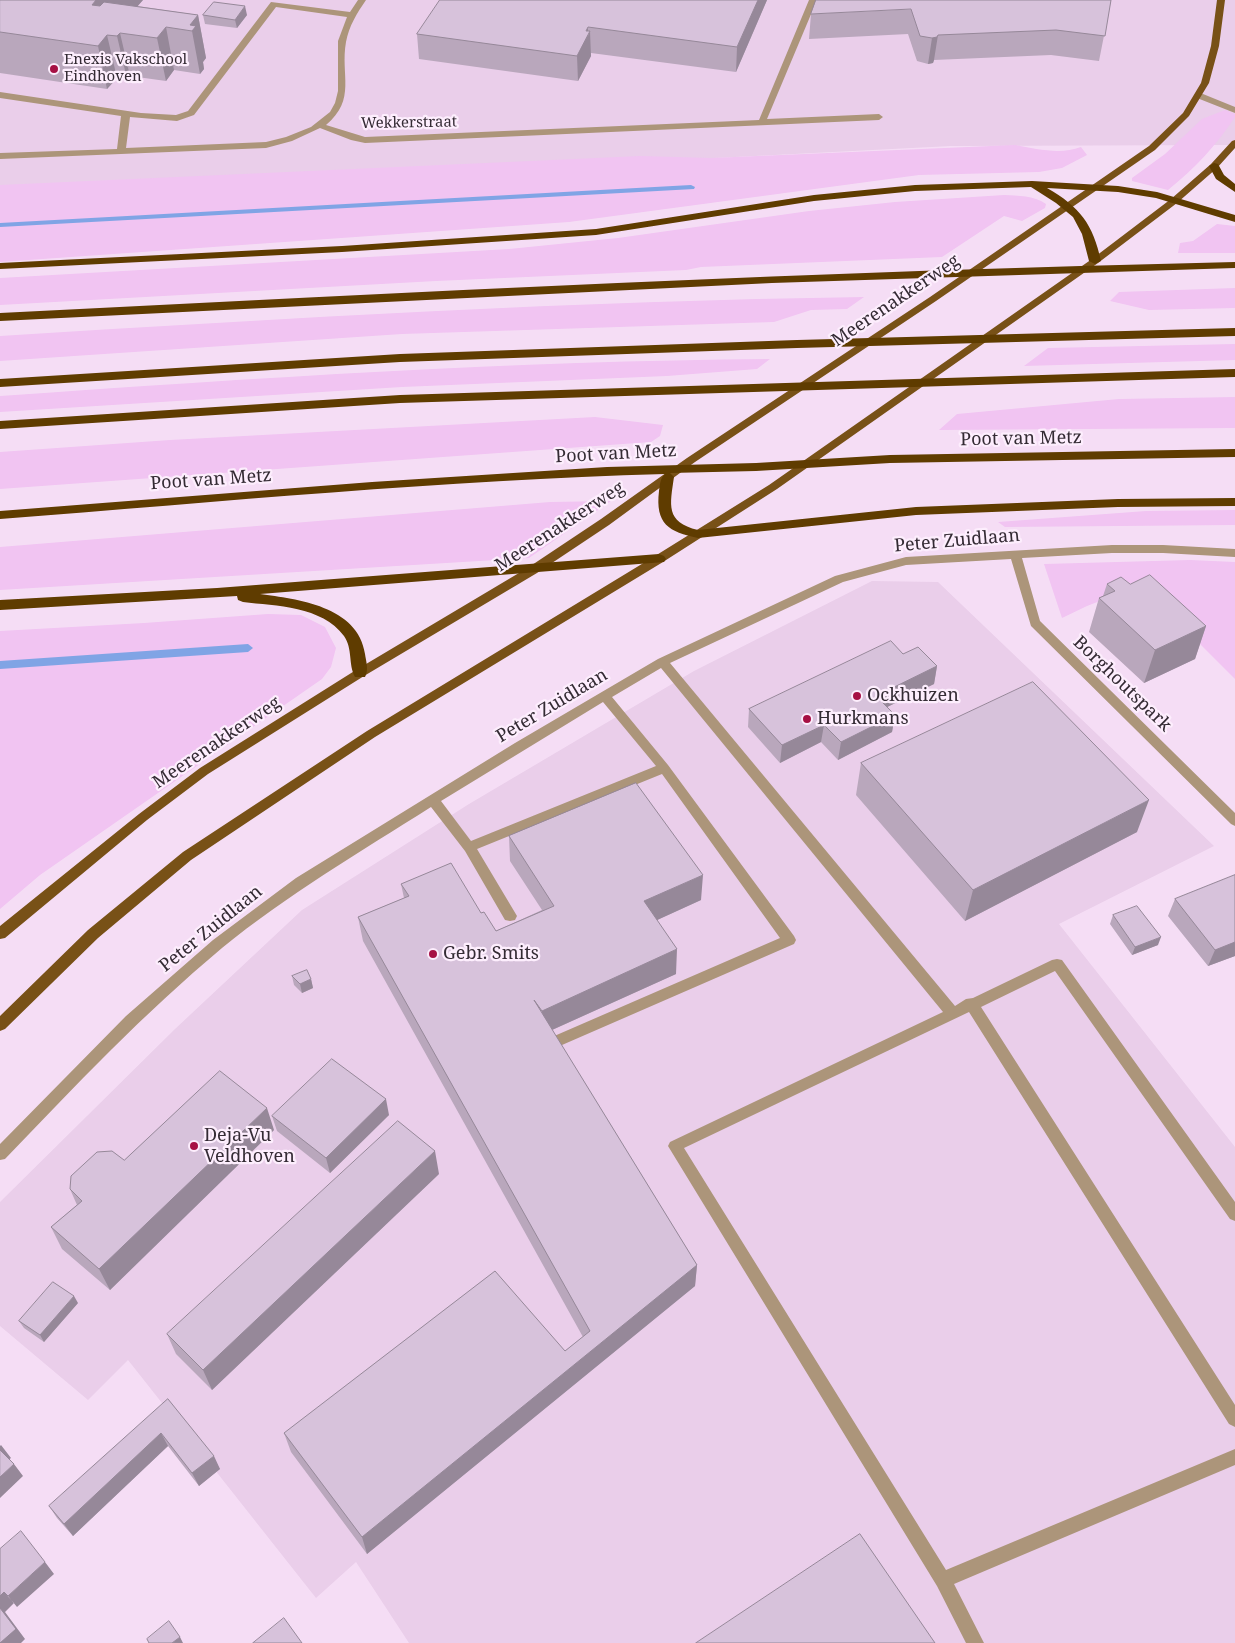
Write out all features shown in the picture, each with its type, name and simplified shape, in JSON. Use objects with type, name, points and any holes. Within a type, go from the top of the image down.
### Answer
[{"type":"highway","points":[[1214,166],[1220,177],[1235,189]]},
{"type":"highway","points":[[1032,184],[1069,206],[1082,220],[1092,244],[1095,261]]},
{"type":"highway","points":[[0,266],[493,240],[596,232],[814,198],[915,188],[1032,184],[1137,192],[1235,219]]},
{"type":"highway","points":[[0,317],[474,292],[903,273],[1235,266]]},
{"type":"highway","points":[[0,383],[400,358],[797,344],[1235,332]]},
{"type":"highway","points":[[0,425],[400,399],[732,387],[1235,373]]},
{"type":"highway","name":"Poot van Metz","points":[[0,515],[372,486],[607,471],[756,467],[890,459],[1235,453]]},
{"type":"highway","points":[[668,477],[664,497],[665,516],[669,524],[678,529],[698,534],[916,511],[1109,503],[1235,502]]},
{"type":"highway","points":[[0,605],[217,594],[659,559]]},
{"type":"highway","points":[[217,594],[305,606],[331,617],[341,624],[356,644],[360,658],[360,673]]},
{"type":"main road","name":"Meerenakkerweg","points":[[0,934],[143,817],[204,771],[360,673],[533,570],[1069,206],[1165,137],[1200,96],[1214,60],[1221,0]]},
{"type":"main road","points":[[0,1025],[93,934],[187,856],[371,734],[659,559],[772,487],[1095,261],[1174,201],[1214,166],[1235,143]]},
{"type":"street","points":[[0,156],[266,145],[290,139],[319,125],[334,112],[340,101],[342,91],[342,41],[351,15],[362,0]]},
{"type":"street","points":[[762,122],[813,0]]},
{"type":"street","points":[[0,95],[126,114],[176,118],[192,113],[274,4],[351,15]]},
{"type":"street","points":[[1200,96],[1235,100]]},
{"type":"street","points":[[1200,96],[1235,110]]},
{"type":"street","points":[[121,150],[126,114]]},
{"type":"street","name":"Wekkerstraat","points":[[319,125],[354,138],[365,140],[879,117]]},
{"type":"street","name":"Peter Zuidlaan","points":[[0,1154],[131,1020],[218,944],[301,882],[519,746],[662,662],[839,579],[865,570],[906,561],[1163,548],[1235,553]]},
{"type":"street","name":"Borghoutspark","points":[[1015,554],[1035,623],[1235,821]]},
{"type":"street","points":[[662,662],[952,1013]]},
{"type":"street","points":[[557,1041],[789,940],[664,768],[605,696]]},
{"type":"street","points":[[469,847],[664,768]]},
{"type":"street","points":[[433,800],[469,847],[510,916]]},
{"type":"street","points":[[975,1643],[943,1580],[675,1146],[971,1003],[1057,964],[1235,1214]]},
{"type":"street","points":[[971,1003],[1235,1419]]},
{"type":"street","points":[[943,1580],[1235,1457]]},
{"type":"shaded area","points":[[0,0],[1235,0],[1235,145],[951,146],[264,181],[0,191]]},
{"type":"shaded area","points":[[1225,110],[1235,114],[1228,128],[1204,156],[1168,190],[1132,181],[1132,178],[1165,154],[1202,119]]},
{"type":"shaded area","points":[[1015,145],[1057,151],[1081,147],[1087,155],[1062,168],[1039,172],[919,175],[569,222],[0,262],[0,185],[640,156],[711,158]]},
{"type":"shaded area","points":[[1004,195],[1036,199],[1046,204],[1045,208],[1022,221],[1004,216],[942,257],[701,267],[686,270],[436,281],[0,305],[0,278],[509,249],[618,238],[809,211],[895,202]]},
{"type":"shaded area","points":[[1217,224],[1235,226],[1235,253],[1178,253],[1180,243],[1193,241]]},
{"type":"shaded area","points":[[1235,288],[1235,308],[1149,310],[1110,301],[1119,292]]},
{"type":"shaded area","points":[[864,297],[847,309],[811,310],[774,322],[402,334],[0,361],[0,336],[540,306]]},
{"type":"shaded area","points":[[1235,344],[1235,360],[1024,366],[1048,348]]},
{"type":"shaded area","points":[[770,359],[757,369],[667,376],[402,387],[0,412],[0,396],[96,389],[481,367],[674,360]]},
{"type":"shaded area","points":[[1235,397],[1235,428],[939,430],[957,414],[1119,399]]},
{"type":"shaded area","points":[[595,417],[663,425],[660,436],[651,442],[0,489],[0,452],[170,440]]},
{"type":"shaded area","points":[[611,501],[529,558],[0,590],[0,547],[550,502]]},
{"type":"shaded area","points":[[1235,510],[1235,525],[1005,527],[998,522],[1146,511]]},
{"type":"shaded area","points":[[1190,560],[1235,562],[1235,679],[1143,587],[1136,587],[1062,618],[1044,564]]},
{"type":"shaded area","points":[[872,581],[938,582],[1214,846],[1059,924],[1235,1147],[1235,1643],[409,1643],[356,1562],[316,1598],[128,1360],[88,1400],[0,1326],[0,1202],[175,1029],[302,910],[469,804],[694,671]]},
{"type":"shaded area","points":[[268,614],[301,615],[325,627],[336,648],[331,667],[322,679],[40,875],[0,909],[0,631]]},
{"type":"building","points":[[0,0],[96,0],[92,5],[100,6],[104,2],[198,15],[190,25],[196,26],[192,31],[166,27],[157,38],[120,33],[117,36],[107,35],[98,46],[0,32]]},
{"type":"building","points":[[440,0],[758,0],[737,47],[588,27],[586,31],[590,31],[577,56],[417,34]]},
{"type":"building","points":[[816,0],[1111,0],[1105,36],[1056,30],[938,35],[932,38],[920,36],[911,9],[811,14]]},
{"type":"building","points":[[214,2],[245,6],[235,20],[203,15]]},
{"type":"building","points":[[1150,575],[1206,626],[1155,650],[1099,598],[1115,591],[1107,584],[1121,577],[1130,584]]},
{"type":"building","points":[[891,641],[903,654],[918,647],[937,666],[876,696],[895,715],[841,742],[824,725],[782,745],[749,709]]},
{"type":"building","points":[[1033,682],[1149,800],[973,890],[861,763]]},
{"type":"building","points":[[636,783],[703,875],[644,901],[677,949],[542,1011],[534,1000],[697,1265],[362,1537],[284,1433],[495,1271],[565,1351],[590,1331],[358,917],[409,896],[401,884],[451,863],[481,913],[484,912],[496,931],[554,906],[509,836]]},
{"type":"building","points":[[1235,875],[1235,942],[1215,950],[1175,899]]},
{"type":"building","points":[[1137,906],[1161,937],[1135,947],[1113,915]]},
{"type":"building","points":[[307,970],[311,979],[300,984],[292,976]]},
{"type":"building","points":[[332,1059],[386,1099],[326,1158],[272,1116]]},
{"type":"building","points":[[220,1071],[267,1108],[99,1269],[51,1227],[82,1201],[70,1189],[71,1176],[97,1152],[112,1151],[124,1160]]},
{"type":"building","points":[[398,1121],[435,1151],[203,1370],[167,1334]]},
{"type":"building","points":[[53,1282],[74,1296],[40,1335],[19,1321]]},
{"type":"building","points":[[168,1399],[214,1456],[192,1473],[161,1433],[64,1524],[49,1506]]},
{"type":"building","points":[[0,1450],[14,1464],[0,1477]]},
{"type":"building","points":[[21,1531],[45,1562],[8,1596],[4,1592],[0,1596],[0,1549]]},
{"type":"building","points":[[860,1534],[935,1643],[696,1643]]},
{"type":"building","points":[[0,1608],[16,1629],[0,1643]]},
{"type":"building","points":[[284,1618],[302,1643],[253,1643]]},
{"type":"building","points":[[169,1621],[180,1637],[172,1643],[149,1643],[147,1639]]},
{"type":"waterway","points":[[0,225],[691,187]]},
{"type":"waterway","points":[[0,665],[248,648]]},
{"type":"place","name":"Enexis Vakschool Eindhoven","points":[[54,69]]},
{"type":"place","name":"Ockhuizen","points":[[857,696]]},
{"type":"place","name":"Hurkmans","points":[[807,719]]},
{"type":"place","name":"Gebr. Smits","points":[[433,954]]},
{"type":"place","name":"Deja-Vu Veldhoven","points":[[194,1146]]}]
